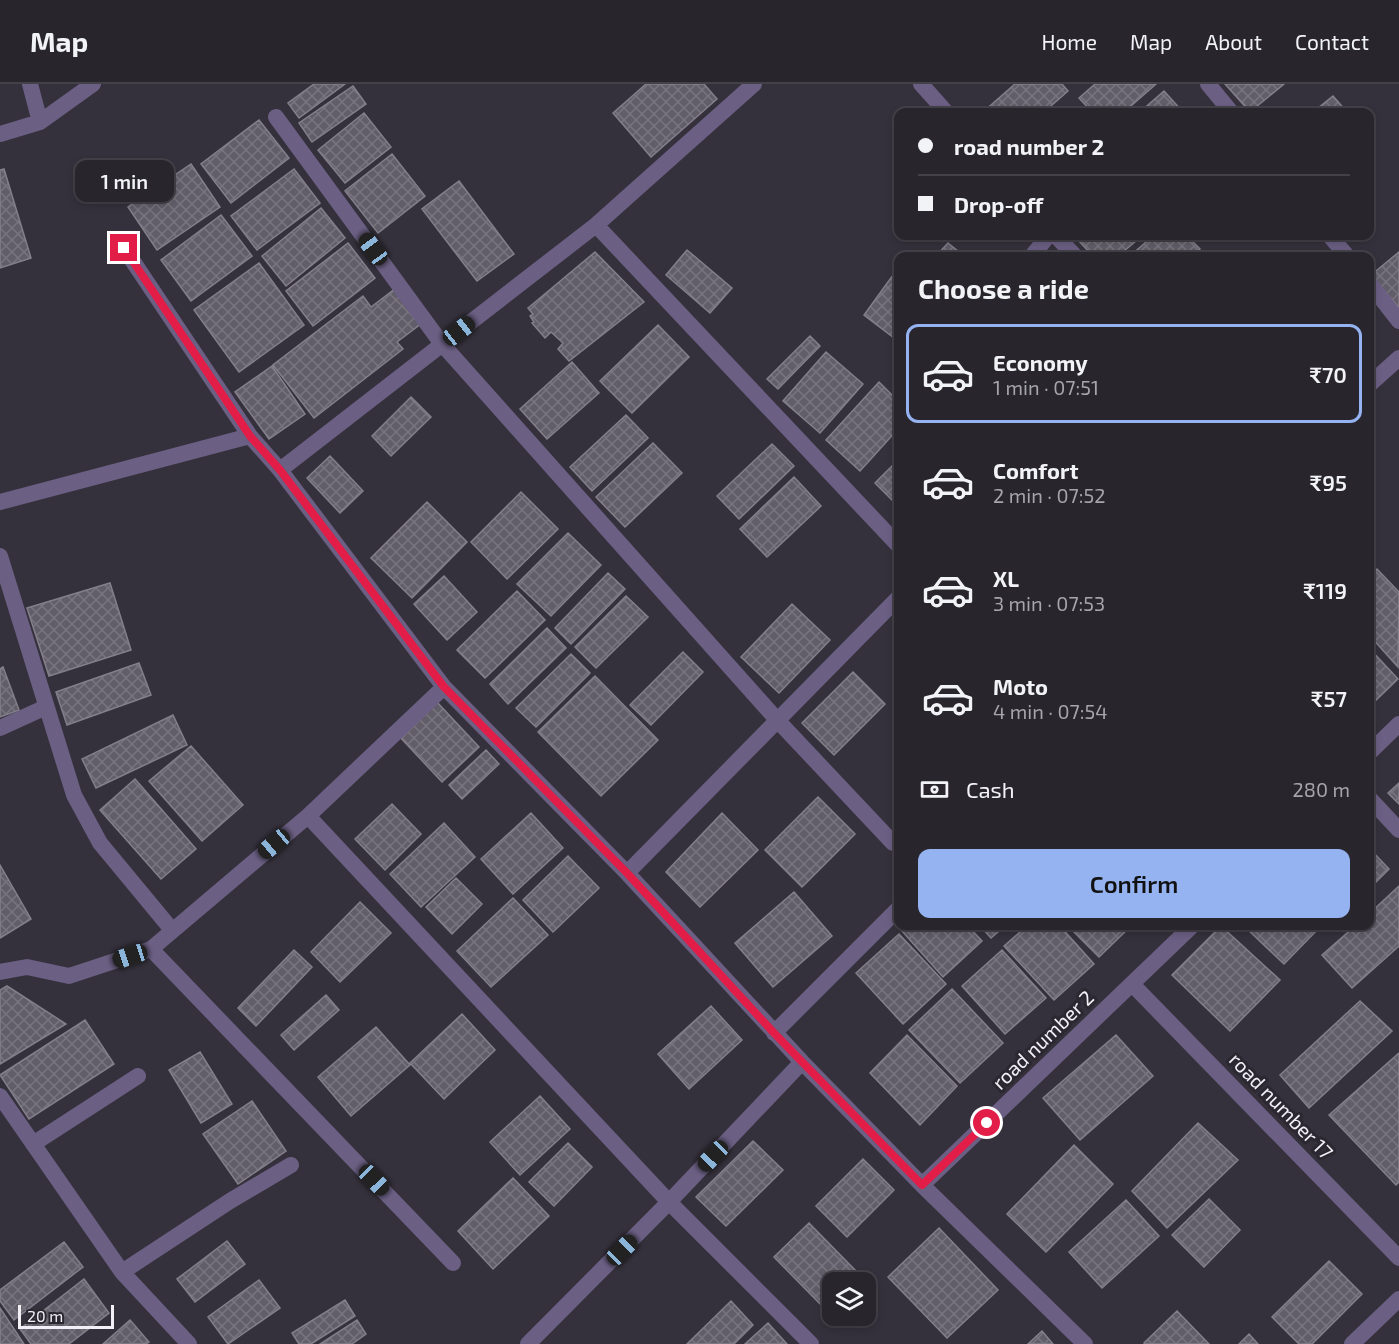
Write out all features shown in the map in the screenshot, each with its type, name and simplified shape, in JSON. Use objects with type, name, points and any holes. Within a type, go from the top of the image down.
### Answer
[{"type":"street","points":[[30,84],[40,122]]},
{"type":"street","points":[[0,134],[40,122],[93,84]]},
{"type":"street","points":[[921,84],[942,108]]},
{"type":"street","points":[[1208,84],[1228,108]]},
{"type":"street","points":[[280,470],[596,225],[744,87]]},
{"type":"street","points":[[276,117],[442,344],[779,722],[892,843]]},
{"type":"street","points":[[596,225],[894,541]]},
{"type":"street","points":[[1035,252],[1045,240]]},
{"type":"street","points":[[1060,240],[1071,252]]},
{"type":"street","points":[[1333,240],[1344,252]]},
{"type":"street","points":[[124,248],[250,436],[280,470],[444,687],[627,873],[774,1033],[922,1185],[1085,1344]]},
{"type":"street","points":[[1374,289],[1399,321]]},
{"type":"street","points":[[1374,380],[1399,358]]},
{"type":"street","points":[[0,502],[250,436]]},
{"type":"street","points":[[0,556],[74,795],[100,843],[172,930]]},
{"type":"street","points":[[627,873],[779,722],[894,602]]},
{"type":"street","points":[[0,972],[27,967],[69,976],[151,949],[308,816],[444,687]]},
{"type":"street","points":[[0,728],[46,707]]},
{"type":"street","points":[[1374,748],[1399,723]]},
{"type":"street","points":[[1374,803],[1399,830]]},
{"type":"street","points":[[308,816],[669,1202],[811,1344]]},
{"type":"street","points":[[774,1033],[894,913]]},
{"type":"street","name":"road number 2","points":[[922,1185],[1188,930]]},
{"type":"street","points":[[151,949],[453,1263]]},
{"type":"street","name":"road number 17","points":[[1132,984],[1399,1258]]},
{"type":"street","points":[[528,1344],[669,1202],[802,1062]]},
{"type":"street","points":[[33,1144],[138,1076]]},
{"type":"street","points":[[0,1096],[122,1272],[189,1344]]},
{"type":"street","points":[[122,1272],[291,1166]]},
{"type":"street","points":[[1352,1344],[1399,1299]]},
{"type":"building","points":[[314,84],[345,84],[299,118],[288,103]]},
{"type":"building","points":[[646,84],[704,84],[717,99],[651,157],[613,113]]},
{"type":"building","points":[[1015,84],[1062,84],[1068,91],[1049,108],[988,108]]},
{"type":"building","points":[[1095,84],[1156,84],[1129,108],[1088,108],[1079,98]]},
{"type":"building","points":[[1225,84],[1284,84],[1255,108],[1246,108]]},
{"type":"building","points":[[353,86],[366,104],[312,142],[299,123]]},
{"type":"building","points":[[1164,91],[1179,108],[1145,108]]},
{"type":"building","points":[[1333,96],[1344,108],[1318,108]]},
{"type":"building","points":[[364,113],[391,147],[345,183],[318,150]]},
{"type":"building","points":[[259,120],[289,158],[231,203],[201,164]]},
{"type":"building","points":[[392,154],[425,196],[378,233],[345,191]]},
{"type":"building","points":[[191,164],[220,207],[157,250],[128,207]]},
{"type":"building","points":[[4,169],[31,258],[0,268],[0,170]]},
{"type":"building","points":[[294,169],[320,203],[257,250],[231,216]]},
{"type":"building","points":[[459,181],[514,254],[477,281],[422,209]]},
{"type":"building","points":[[321,208],[345,238],[286,286],[262,256]]},
{"type":"building","points":[[221,215],[252,256],[191,301],[161,260]]},
{"type":"building","points":[[1078,240],[1137,240],[1123,252],[1089,252]]},
{"type":"building","points":[[1148,240],[1191,240],[1200,249],[1196,252],[1135,252]]},
{"type":"building","points":[[348,243],[375,278],[313,326],[286,291]]},
{"type":"building","points":[[948,243],[959,252],[940,252]]},
{"type":"building","points":[[687,250],[732,288],[710,313],[666,275]]},
{"type":"building","points":[[595,252],[644,302],[569,361],[558,349],[563,343],[551,332],[545,338],[532,323],[534,322],[530,316],[533,314],[528,308]]},
{"type":"building","points":[[1399,252],[1399,308],[1374,279],[1374,273]]},
{"type":"building","points":[[259,263],[304,325],[239,372],[194,310]]},
{"type":"building","points":[[893,275],[894,338],[864,315]]},
{"type":"building","points":[[396,288],[422,323],[397,342],[403,349],[314,418],[273,365],[363,296],[371,307]]},
{"type":"building","points":[[658,325],[689,357],[632,413],[600,381]]},
{"type":"building","points":[[810,336],[820,346],[778,389],[767,379]]},
{"type":"building","points":[[826,352],[863,384],[820,433],[783,401]]},
{"type":"building","points":[[572,362],[599,393],[547,439],[520,409]]},
{"type":"building","points":[[272,366],[305,414],[269,439],[235,392]]},
{"type":"building","points":[[879,382],[894,397],[894,433],[860,471],[826,440]]},
{"type":"building","points":[[411,397],[431,417],[391,456],[372,436]]},
{"type":"building","points":[[626,415],[648,438],[592,491],[570,467]]},
{"type":"building","points":[[653,443],[682,473],[625,527],[596,497]]},
{"type":"building","points":[[772,444],[794,466],[739,519],[717,496]]},
{"type":"building","points":[[330,456],[363,491],[340,513],[307,478]]},
{"type":"building","points":[[894,464],[894,502],[875,483]]},
{"type":"building","points":[[794,477],[821,506],[767,557],[740,529]]},
{"type":"building","points":[[521,492],[558,529],[507,579],[471,542]]},
{"type":"building","points":[[427,502],[467,542],[412,598],[371,558]]},
{"type":"building","points":[[568,533],[601,565],[551,616],[517,584]]},
{"type":"building","points":[[1377,569],[1399,592],[1398,667],[1374,640],[1374,572]]},
{"type":"building","points":[[608,573],[625,589],[571,644],[555,628]]},
{"type":"building","points":[[444,576],[477,612],[447,640],[414,604]]},
{"type":"building","points":[[110,583],[131,650],[49,676],[27,608]]},
{"type":"building","points":[[517,591],[545,620],[485,678],[457,650]]},
{"type":"building","points":[[626,596],[648,617],[596,668],[575,647]]},
{"type":"building","points":[[792,604],[830,640],[779,693],[741,657]]},
{"type":"building","points":[[547,628],[566,648],[508,704],[490,684]]},
{"type":"building","points":[[683,652],[703,672],[651,725],[630,705]]},
{"type":"building","points":[[1374,653],[1398,679],[1374,702]]},
{"type":"building","points":[[571,654],[590,673],[536,727],[516,708]]},
{"type":"building","points":[[139,663],[151,695],[67,725],[56,692]]},
{"type":"building","points":[[3,667],[19,710],[0,717],[0,669]]},
{"type":"building","points":[[853,672],[885,704],[834,755],[802,723]]},
{"type":"building","points":[[595,676],[658,740],[601,796],[538,732]]},
{"type":"building","points":[[435,700],[479,747],[442,782],[398,735]]},
{"type":"building","points":[[173,715],[187,745],[96,788],[82,759]]},
{"type":"building","points":[[191,746],[243,805],[202,841],[149,781]]},
{"type":"building","points":[[486,750],[499,764],[462,799],[449,785]]},
{"type":"building","points":[[135,779],[196,849],[161,879],[100,810]]},
{"type":"building","points":[[1399,783],[1399,804],[1388,793]]},
{"type":"building","points":[[818,797],[855,834],[802,887],[765,850]]},
{"type":"building","points":[[392,804],[421,834],[385,870],[355,839]]},
{"type":"building","points":[[531,813],[563,848],[513,894],[481,859]]},
{"type":"building","points":[[722,813],[758,850],[700,907],[666,872]]},
{"type":"building","points":[[444,823],[475,857],[421,907],[390,874]]},
{"type":"building","points":[[1374,853],[1389,869],[1374,884]]},
{"type":"building","points":[[568,856],[599,888],[553,932],[523,900]]},
{"type":"building","points":[[0,865],[31,919],[0,938]]},
{"type":"building","points":[[456,878],[482,904],[452,934],[426,907]]},
{"type":"building","points":[[1399,886],[1399,946],[1352,988],[1322,955],[1350,930],[1374,930],[1374,909]]},
{"type":"building","points":[[794,892],[832,936],[773,987],[735,943]]},
{"type":"building","points":[[513,898],[548,935],[491,987],[457,951]]},
{"type":"building","points":[[360,902],[391,933],[340,982],[311,952]]},
{"type":"building","points":[[901,930],[972,930],[982,941],[943,977]]},
{"type":"building","points":[[984,930],[1000,930],[991,938]]},
{"type":"building","points":[[1022,930],[1064,930],[1094,964],[1054,1000],[1004,946]]},
{"type":"building","points":[[1072,930],[1127,930],[1099,957]]},
{"type":"building","points":[[1217,930],[1225,930],[1280,980],[1230,1031],[1172,975]]},
{"type":"building","points":[[1248,930],[1317,930],[1284,964]]},
{"type":"building","points":[[899,934],[946,984],[903,1024],[856,973]]},
{"type":"building","points":[[294,950],[312,967],[256,1026],[238,1008]]},
{"type":"building","points":[[1002,950],[1046,998],[1005,1034],[962,986]]},
{"type":"building","points":[[7,986],[66,1024],[0,1064],[0,990]]},
{"type":"building","points":[[952,989],[1003,1043],[960,1083],[909,1030]]},
{"type":"building","points":[[326,995],[339,1010],[294,1050],[281,1035]]},
{"type":"building","points":[[1360,1001],[1392,1031],[1309,1108],[1280,1075]]},
{"type":"building","points":[[711,1006],[742,1040],[689,1089],[658,1054]]},
{"type":"building","points":[[462,1014],[495,1050],[444,1099],[410,1063]]},
{"type":"building","points":[[85,1020],[114,1064],[29,1119],[0,1075]]},
{"type":"building","points":[[376,1027],[410,1065],[351,1116],[318,1077]]},
{"type":"building","points":[[907,1035],[957,1086],[920,1125],[870,1073]]},
{"type":"building","points":[[1116,1035],[1153,1076],[1080,1140],[1043,1098]]},
{"type":"building","points":[[200,1052],[232,1104],[201,1123],[169,1070]]},
{"type":"building","points":[[1399,1053],[1399,1182],[1396,1185],[1329,1115]]},
{"type":"building","points":[[540,1096],[570,1129],[520,1175],[490,1142]]},
{"type":"building","points":[[252,1101],[286,1151],[238,1184],[203,1134]]},
{"type":"building","points":[[1198,1123],[1238,1160],[1167,1228],[1132,1191]]},
{"type":"building","points":[[753,1141],[783,1170],[726,1226],[696,1197]]},
{"type":"building","points":[[568,1143],[592,1167],[554,1206],[529,1182]]},
{"type":"building","points":[[1074,1145],[1113,1184],[1046,1252],[1007,1214]]},
{"type":"building","points":[[863,1159],[894,1190],[847,1237],[816,1206]]},
{"type":"building","points":[[513,1178],[549,1216],[493,1269],[458,1231]]},
{"type":"building","points":[[1209,1199],[1240,1230],[1204,1267],[1172,1235]]},
{"type":"building","points":[[1126,1200],[1159,1236],[1102,1288],[1069,1252]]},
{"type":"building","points":[[809,1223],[857,1272],[822,1272],[822,1306],[774,1257]]},
{"type":"building","points":[[939,1228],[998,1290],[947,1338],[888,1277]]},
{"type":"building","points":[[227,1241],[245,1264],[195,1302],[177,1279]]},
{"type":"building","points":[[64,1242],[83,1267],[14,1320],[0,1301],[0,1290]]},
{"type":"building","points":[[1329,1261],[1362,1294],[1312,1344],[1299,1344],[1272,1317]]},
{"type":"building","points":[[84,1279],[109,1313],[69,1344],[31,1344],[20,1329]]},
{"type":"building","points":[[259,1280],[280,1308],[228,1344],[208,1317]]},
{"type":"building","points":[[345,1300],[355,1316],[311,1344],[299,1344],[292,1333]]},
{"type":"building","points":[[731,1301],[753,1325],[734,1344],[687,1344]]},
{"type":"building","points":[[0,1308],[24,1344],[0,1344]]},
{"type":"building","points":[[1177,1311],[1209,1344],[1144,1343]]},
{"type":"building","points":[[130,1320],[149,1342],[146,1344],[103,1344]]},
{"type":"building","points":[[357,1320],[366,1334],[352,1344],[320,1344]]},
{"type":"building","points":[[768,1323],[787,1344],[745,1344]]},
{"type":"building","points":[[1042,1331],[1053,1344],[1028,1344]]},
{"type":"building","points":[[1249,1334],[1258,1344],[1239,1344]]},
{"type":"route","points":[[124,248],[250,436],[280,470],[444,687],[627,873],[774,1033],[922,1185],[987,1123]]}]
